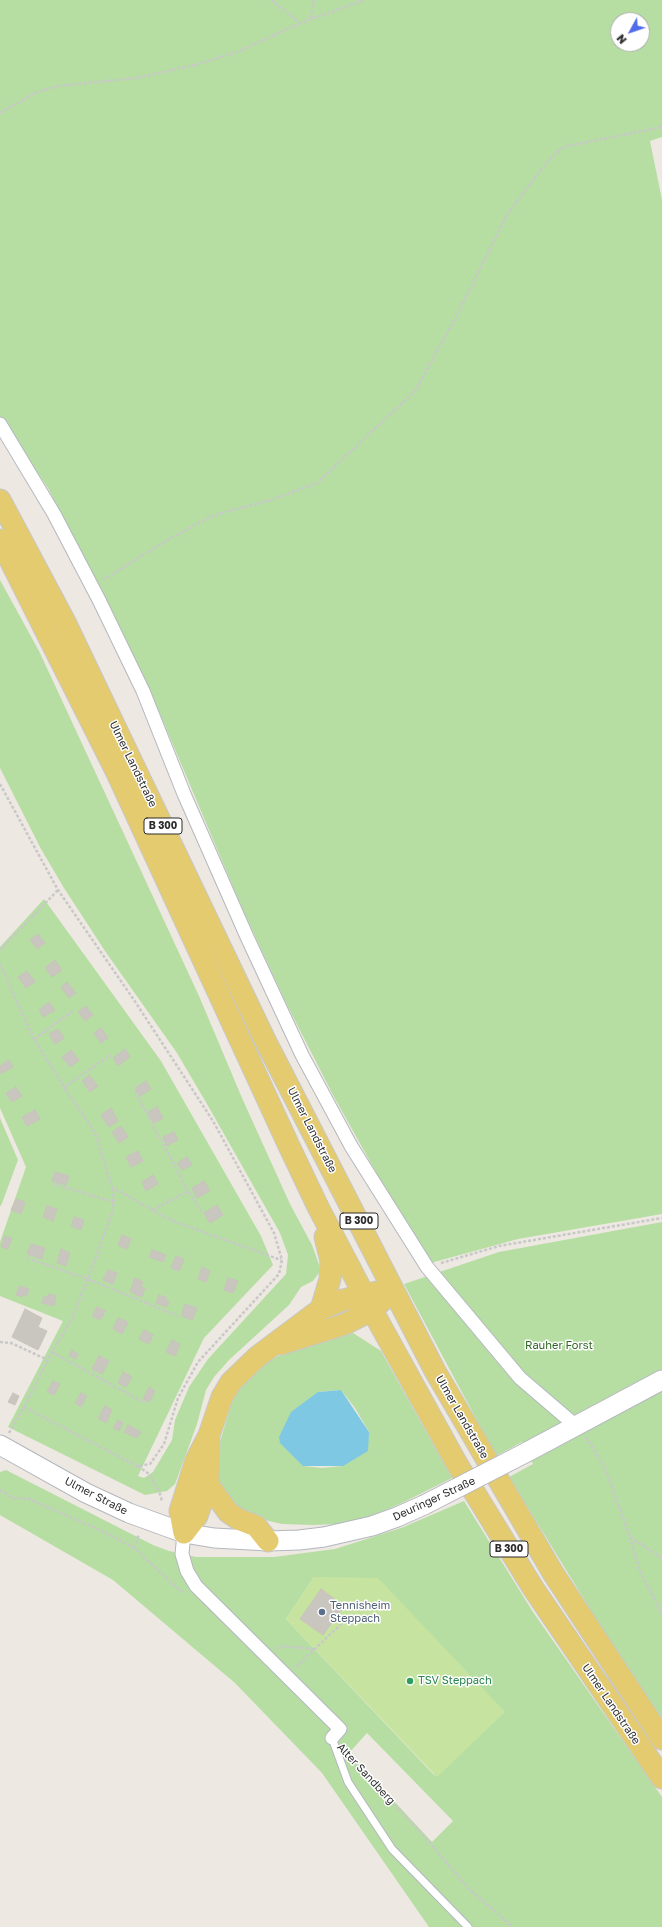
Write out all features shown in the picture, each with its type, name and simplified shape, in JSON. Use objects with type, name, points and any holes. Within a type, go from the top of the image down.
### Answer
[{"type":"main road","name":"Ulmer Landstraße","points":[[0,500],[65,622],[265,1040],[435,1371],[549,1567],[662,1739]]},
{"type":"main road","name":"Ulmer Landstraße","points":[[0,540],[116,771],[318,1207],[367,1302],[457,1464],[533,1588],[662,1778]]},
{"type":"main road","points":[[318,1207],[331,1261],[330,1279],[321,1309]]},
{"type":"main road","points":[[271,1347],[345,1324],[367,1302],[394,1290]]},
{"type":"main road","points":[[183,1539],[180,1511],[196,1460],[209,1435],[216,1412],[231,1382],[247,1365],[321,1309],[343,1300],[367,1302]]},
{"type":"main road","points":[[183,1539],[197,1516],[208,1484],[209,1435]]},
{"type":"main road","points":[[208,1484],[228,1512],[238,1519],[256,1526],[268,1541]]},
{"type":"street","points":[[0,424],[54,514],[143,691],[184,794],[238,916],[302,1055],[351,1146],[427,1267],[520,1378],[580,1431]]},
{"type":"street","name":"Deuringer Straße","points":[[183,1539],[268,1541],[299,1540],[349,1532],[397,1518],[466,1485],[527,1452],[580,1431],[662,1380]]},
{"type":"street","name":"Ulmer Straße","points":[[1,1446],[93,1496],[183,1539]]},
{"type":"street","name":"Alter Sandberg","points":[[183,1539],[182,1554],[187,1571],[196,1586],[340,1729],[332,1738]]},
{"type":"lane","points":[[332,1738],[348,1782],[392,1849],[468,1927]]},
{"type":"path","points":[[271,0],[300,23]]},
{"type":"path","points":[[311,19],[314,0]]},
{"type":"path","points":[[0,113],[35,93],[58,86],[137,78],[198,64],[237,52],[300,23],[364,0]]},
{"type":"path","points":[[92,587],[167,540],[214,515],[271,500],[317,483],[415,391],[456,317],[508,213],[546,163],[563,147],[662,126]]},
{"type":"path","points":[[0,784],[58,890],[134,1000],[213,1121],[274,1233],[282,1260],[279,1274],[198,1362],[178,1398],[164,1444],[150,1464],[137,1466]]},
{"type":"path","points":[[0,950],[58,890]]},
{"type":"path","points":[[0,964],[34,1039],[95,1133],[112,1187],[114,1202],[88,1280],[71,1320],[1,1446]]},
{"type":"path","points":[[34,1039],[74,1010]]},
{"type":"path","points":[[64,1087],[111,1055]]},
{"type":"path","points":[[135,1091],[188,1191],[202,1212]]},
{"type":"path","points":[[54,1184],[114,1202]]},
{"type":"path","points":[[112,1187],[170,1220],[282,1260]]},
{"type":"path","points":[[153,1210],[188,1191]]},
{"type":"path","points":[[427,1267],[499,1246],[662,1218]]},
{"type":"path","points":[[27,1258],[88,1280],[178,1316]]},
{"type":"path","points":[[0,1342],[11,1343],[48,1360]]},
{"type":"path","points":[[52,1352],[145,1403]]},
{"type":"path","points":[[24,1406],[137,1466],[149,1474],[159,1491],[162,1501]]},
{"type":"path","points":[[580,1431],[591,1443],[605,1468],[630,1537],[639,1569],[662,1614]]},
{"type":"path","points":[[0,1490],[14,1498],[29,1499],[106,1533],[134,1548],[187,1597]]},
{"type":"path","points":[[630,1537],[662,1558]]},
{"type":"path","points":[[296,1668],[341,1624]]},
{"type":"path","points":[[280,1646],[315,1650]]},
{"type":"path","name":"Alter Sandberg","points":[[332,1738],[424,1836],[471,1891],[513,1927]]},
{"type":"green space","points":[[0,0],[662,0],[662,137],[650,141],[662,200],[662,1214],[518,1239],[427,1264],[333,1095],[286,1003],[242,908],[160,714],[48,488],[0,418]]},
{"type":"green space","points":[[0,580],[39,651],[199,996],[242,1098],[290,1204],[312,1245],[321,1270],[313,1281],[301,1287],[289,1305],[229,1360],[214,1377],[206,1390],[197,1424],[175,1484],[167,1491],[145,1495],[8,1427],[63,1321],[0,1296],[0,1242],[26,1167],[0,1108],[0,947],[44,899],[161,1061],[261,1236],[273,1265],[204,1338],[138,1476],[144,1478],[153,1472],[172,1440],[175,1420],[189,1387],[208,1359],[286,1274],[288,1255],[280,1233],[177,1053],[105,951],[64,888],[41,849],[0,768]]},
{"type":"green space","points":[[0,1118],[18,1160],[1,1206],[0,1205]]},
{"type":"green space","name":"Rauher Forst","points":[[662,1222],[662,1719],[620,1658],[509,1477],[533,1464],[522,1442],[496,1456],[404,1284],[499,1252]]},
{"type":"green space","points":[[353,1333],[381,1351],[452,1478],[400,1504],[368,1517],[338,1524],[282,1524],[247,1516],[233,1504],[221,1487],[218,1476],[219,1445],[232,1401],[246,1378],[265,1363],[284,1353]],"holes":[[[341,1390],[355,1408],[369,1432],[343,1466],[322,1468],[303,1466],[318,1392]]]},
{"type":"green space","points":[[6,1470],[153,1545],[169,1551],[196,1557],[274,1557],[335,1549],[401,1528],[464,1501],[533,1612],[662,1797],[662,1927],[429,1927],[322,1773],[235,1683],[113,1580],[0,1515],[0,1472]],"holes":[[[314,1577],[436,1777],[286,1619]],[[367,1733],[453,1821],[432,1842],[349,1753]]]},
{"type":"green space","name":"TSV Steppach","points":[[314,1577],[378,1578],[505,1712],[437,1777],[286,1619]]},
{"type":"water","points":[[341,1390],[369,1432],[368,1451],[343,1466],[303,1466],[280,1443],[279,1437],[291,1412],[318,1392]]},
{"type":"building","points":[[38,934],[45,943],[37,949],[30,940]]},
{"type":"building","points":[[55,960],[62,970],[52,977],[45,968]]},
{"type":"building","points":[[27,971],[35,982],[26,988],[18,977]]},
{"type":"building","points":[[67,982],[76,993],[69,998],[61,987]]},
{"type":"building","points":[[49,1002],[55,1010],[43,1017],[39,1010]]},
{"type":"building","points":[[86,1006],[93,1015],[85,1021],[78,1012]]},
{"type":"building","points":[[101,1028],[108,1038],[101,1043],[94,1033]]},
{"type":"building","points":[[58,1029],[64,1038],[55,1044],[49,1034]]},
{"type":"building","points":[[125,1049],[130,1057],[118,1066],[113,1058]]},
{"type":"building","points":[[71,1050],[79,1060],[70,1067],[62,1057]]},
{"type":"building","points":[[9,1060],[13,1067],[1,1074],[0,1066]]},
{"type":"building","points":[[89,1075],[98,1086],[90,1092],[82,1081]]},
{"type":"building","points":[[146,1081],[151,1089],[140,1096],[135,1088]]},
{"type":"building","points":[[16,1087],[22,1096],[12,1102],[6,1093]]},
{"type":"building","points":[[157,1107],[163,1118],[154,1123],[148,1112]]},
{"type":"building","points":[[111,1108],[118,1121],[109,1127],[101,1115]]},
{"type":"building","points":[[35,1110],[40,1119],[27,1126],[22,1117]]},
{"type":"building","points":[[121,1126],[128,1137],[119,1143],[112,1132]]},
{"type":"building","points":[[174,1132],[178,1140],[167,1146],[163,1137]]},
{"type":"building","points":[[138,1151],[143,1161],[131,1167],[126,1157]]},
{"type":"building","points":[[187,1157],[192,1165],[182,1170],[177,1163]]},
{"type":"building","points":[[55,1172],[69,1176],[66,1185],[52,1181]]},
{"type":"building","points":[[153,1175],[158,1184],[146,1191],[142,1182]]},
{"type":"building","points":[[204,1181],[210,1191],[197,1198],[192,1188]]},
{"type":"building","points":[[16,1199],[25,1202],[21,1214],[11,1210]]},
{"type":"building","points":[[217,1205],[223,1215],[210,1223],[204,1213]]},
{"type":"building","points":[[47,1206],[57,1209],[53,1221],[43,1217]]},
{"type":"building","points":[[74,1217],[84,1220],[81,1230],[71,1226]]},
{"type":"building","points":[[122,1235],[131,1239],[127,1249],[118,1245]]},
{"type":"building","points":[[5,1236],[12,1238],[8,1249],[1,1247]]},
{"type":"building","points":[[31,1244],[45,1248],[42,1259],[27,1254]]},
{"type":"building","points":[[61,1249],[70,1253],[66,1266],[57,1263]]},
{"type":"building","points":[[152,1250],[166,1255],[163,1262],[149,1257]]},
{"type":"building","points":[[176,1256],[184,1259],[179,1271],[171,1268]]},
{"type":"building","points":[[202,1267],[210,1271],[206,1282],[198,1279]]},
{"type":"building","points":[[108,1270],[117,1273],[113,1284],[103,1280]]},
{"type":"building","points":[[135,1278],[143,1282],[141,1286],[145,1288],[142,1297],[130,1292]]},
{"type":"building","points":[[228,1278],[238,1281],[233,1293],[224,1290]]},
{"type":"building","points":[[19,1286],[29,1289],[27,1296],[23,1295],[22,1297],[16,1295]]},
{"type":"building","points":[[49,1294],[56,1296],[54,1306],[42,1303],[44,1296],[48,1297]]},
{"type":"building","points":[[159,1295],[167,1298],[166,1301],[169,1302],[167,1307],[156,1303]]},
{"type":"building","points":[[185,1304],[197,1308],[192,1320],[181,1316]]},
{"type":"building","points":[[97,1307],[105,1311],[101,1320],[92,1316]]},
{"type":"building","points":[[25,1309],[42,1318],[38,1327],[47,1331],[38,1350],[12,1337]]},
{"type":"building","points":[[118,1318],[128,1322],[122,1334],[113,1329]]},
{"type":"building","points":[[144,1330],[153,1335],[149,1344],[139,1339]]},
{"type":"building","points":[[172,1340],[180,1344],[175,1356],[166,1352]]},
{"type":"building","points":[[72,1350],[78,1354],[76,1359],[69,1356]]},
{"type":"building","points":[[99,1356],[109,1361],[102,1374],[92,1369]]},
{"type":"building","points":[[123,1372],[132,1377],[126,1387],[118,1383]]},
{"type":"building","points":[[53,1381],[60,1384],[54,1395],[47,1392]]},
{"type":"building","points":[[149,1387],[155,1391],[150,1402],[143,1399]]},
{"type":"building","points":[[13,1393],[19,1396],[15,1405],[8,1402]]},
{"type":"building","points":[[81,1393],[87,1396],[81,1407],[75,1403]]},
{"type":"building","points":[[105,1406],[112,1410],[106,1423],[98,1418]]},
{"type":"building","points":[[118,1420],[123,1423],[119,1431],[113,1428]]},
{"type":"building","points":[[128,1425],[141,1432],[137,1438],[124,1432]]},
{"type":"building","name":"Tennisheim Steppach","points":[[321,1589],[344,1606],[323,1635],[300,1619]]},
{"type":"place","name":"Tennisheim Steppach","points":[[322,1612]]},
{"type":"place","name":"TSV Steppach","points":[[410,1681]]}]
